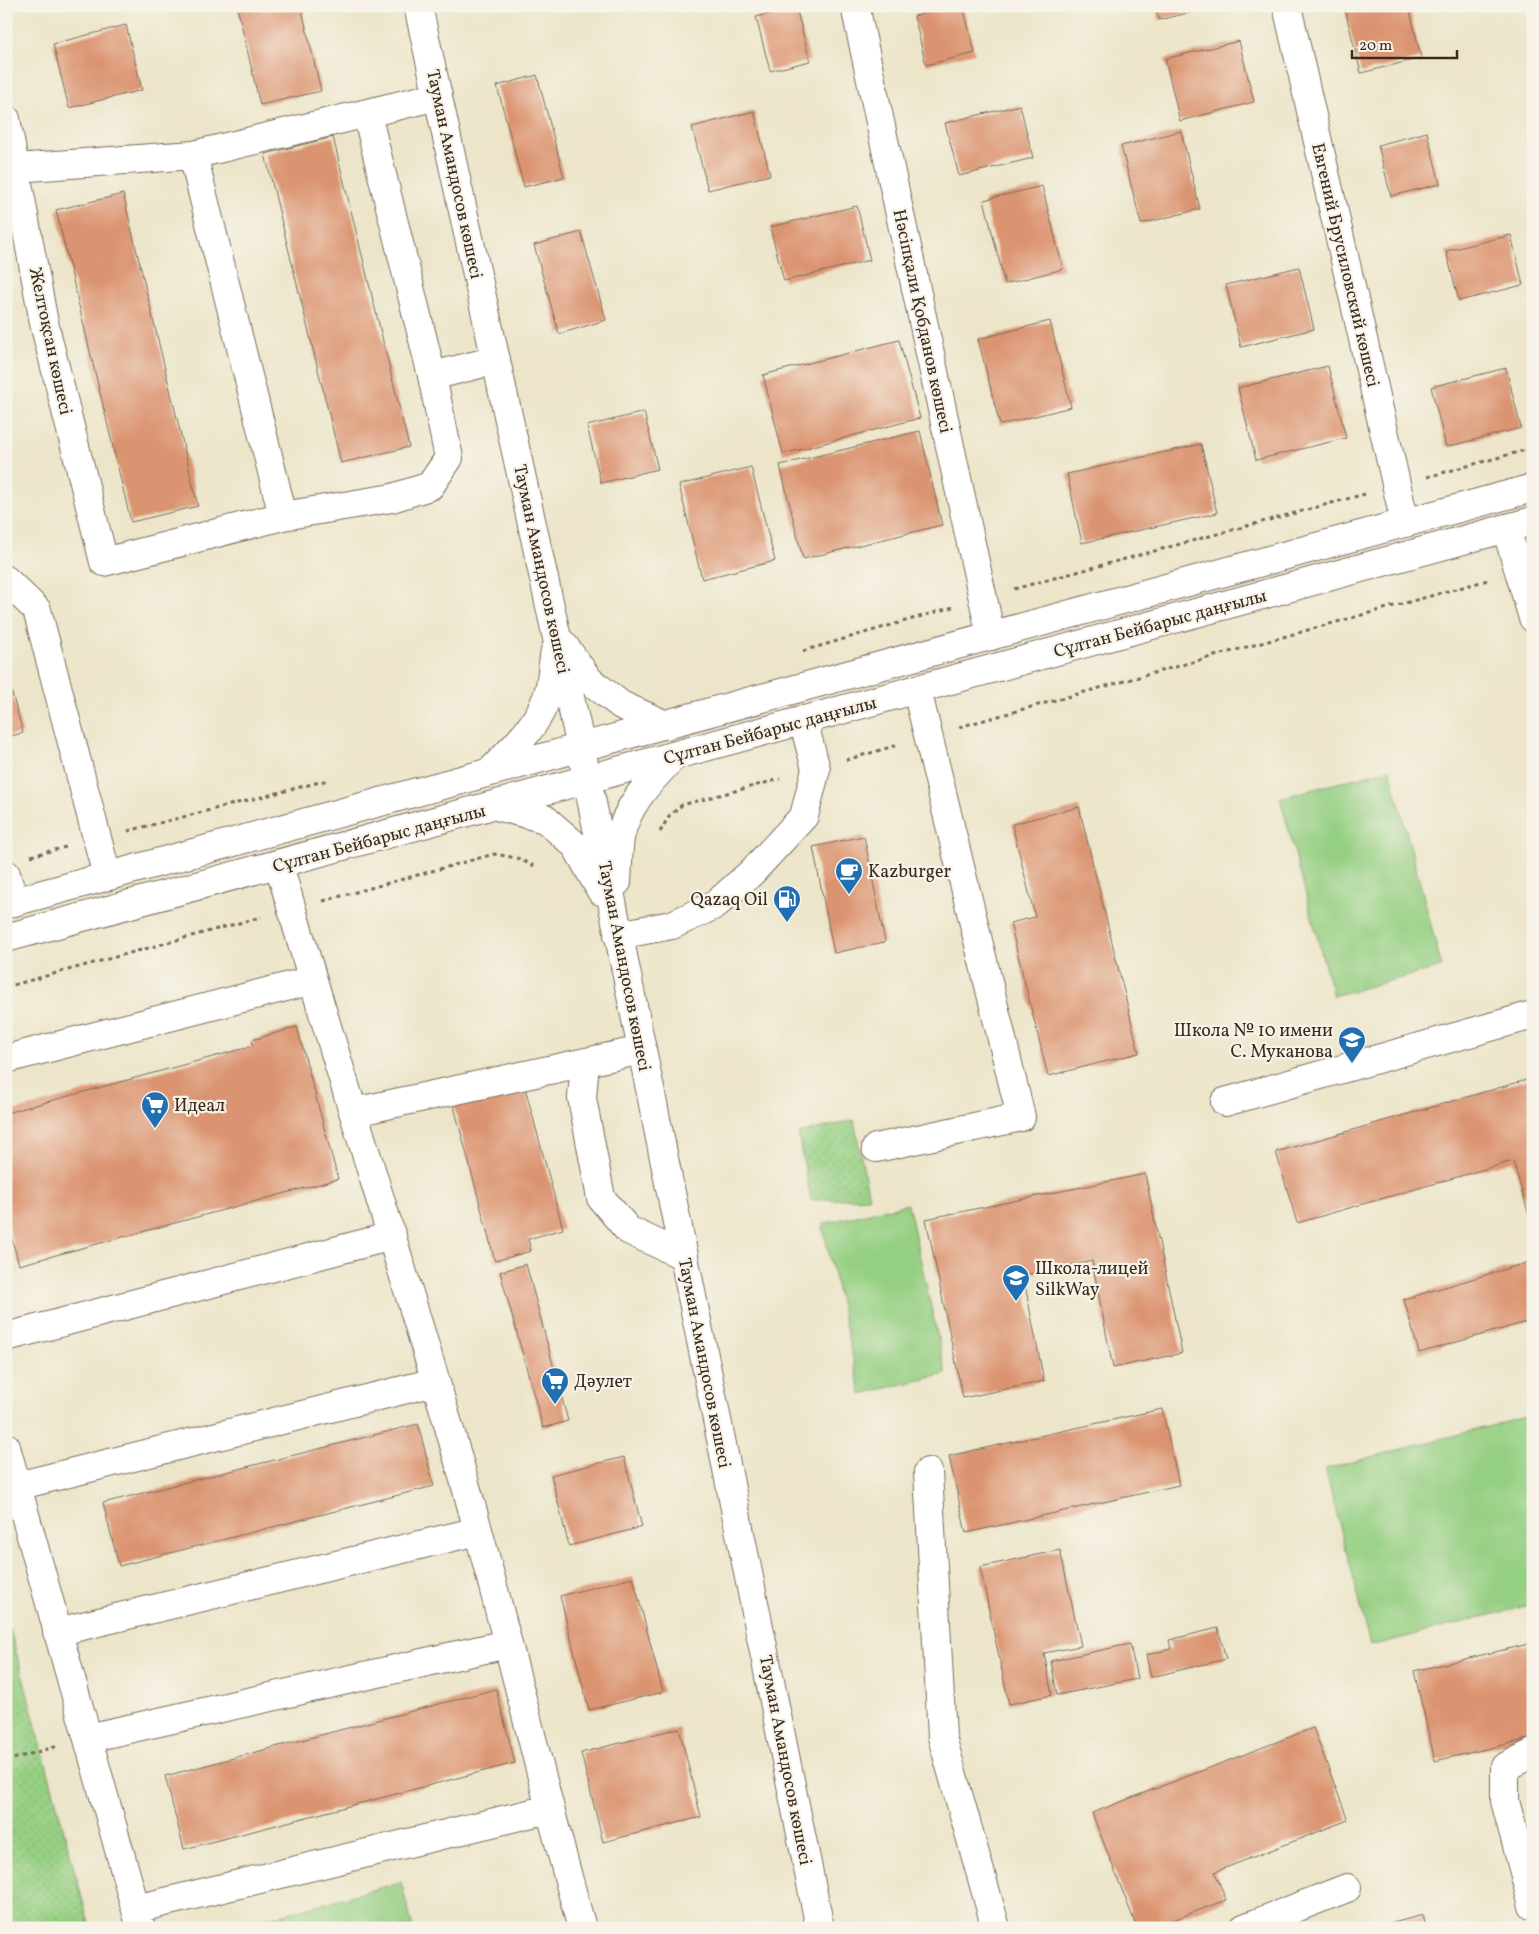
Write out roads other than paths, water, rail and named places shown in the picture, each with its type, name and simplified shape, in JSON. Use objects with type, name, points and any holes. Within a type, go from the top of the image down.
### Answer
[{"type":"main road","name":"Тауман Амандосов көшесі","points":[[418,6],[557,637],[820,1928]]},
{"type":"main road","name":"Нәсіпқали Қобданов көшесі","points":[[855,6],[991,636]]},
{"type":"main road","name":"Евгений Брусиловский көшесі","points":[[1287,6],[1405,523]]},
{"type":"main road","points":[[16,168],[192,155],[438,96]]},
{"type":"main road","points":[[192,155],[283,516],[392,498],[430,486],[449,458],[432,376],[366,114]]},
{"type":"main road","name":"Желтоқсан көшесі","points":[[6,119],[44,322],[104,562],[283,516]]},
{"type":"main road","points":[[432,376],[496,360]]},
{"type":"main road","name":"Сұлтан Бейбарыс даңғылы","points":[[10,903],[1533,488]]},
{"type":"main road","name":"Сұлтан Бейбарыс даңғылы","points":[[6,938],[496,806],[675,754],[1533,521]]},
{"type":"main road","points":[[1506,528],[1526,575],[1533,618]]},
{"type":"main road","points":[[6,580],[37,610],[107,876]]},
{"type":"main road","points":[[557,637],[590,680],[621,706],[666,725]]},
{"type":"main road","points":[[489,772],[526,735],[535,722],[547,697],[557,637]]},
{"type":"main road","points":[[876,1148],[1021,1117],[929,736],[916,690]]},
{"type":"main road","points":[[617,925],[672,925],[715,904],[752,872],[804,816],[816,769],[803,720]]},
{"type":"main road","points":[[617,925],[620,837],[632,808],[645,786],[675,754]]},
{"type":"main road","points":[[496,806],[545,820],[576,846],[617,925]]},
{"type":"main road","points":[[279,865],[392,1236],[478,1531],[549,1809],[582,1928]]},
{"type":"main road","points":[[10,903],[15,866]]},
{"type":"main road","points":[[6,1059],[313,980]]},
{"type":"main road","points":[[1225,1102],[1533,1015]]},
{"type":"main road","points":[[354,1112],[642,1050]]},
{"type":"main road","points":[[585,1062],[582,1098],[601,1198],[628,1230],[684,1256]]},
{"type":"main road","points":[[6,1337],[392,1236]]},
{"type":"main road","points":[[17,1486],[435,1382]]},
{"type":"main road","points":[[6,1447],[139,1918],[549,1809]]},
{"type":"main road","points":[[928,1472],[942,1737],[996,1928]]},
{"type":"main road","points":[[57,1632],[478,1531]]},
{"type":"main road","points":[[88,1738],[507,1644]]},
{"type":"main road","points":[[1533,1753],[1505,1767],[1505,1801],[1533,1906]]},
{"type":"main road","points":[[1244,1928],[1347,1888]]},
{"type":"place","name":"Kazburger","points":[[849,895]]},
{"type":"place","name":"Qazaq Oil","points":[[787,923]]},
{"type":"place","name":"Школа № 10 имени С. Муканова","points":[[1352,1064]]},
{"type":"place","name":"Идеал","points":[[155,1129]]},
{"type":"place","name":"Школа-лицей SilkWay","points":[[1016,1302]]},
{"type":"place","name":"Дәулет","points":[[555,1405]]}]
